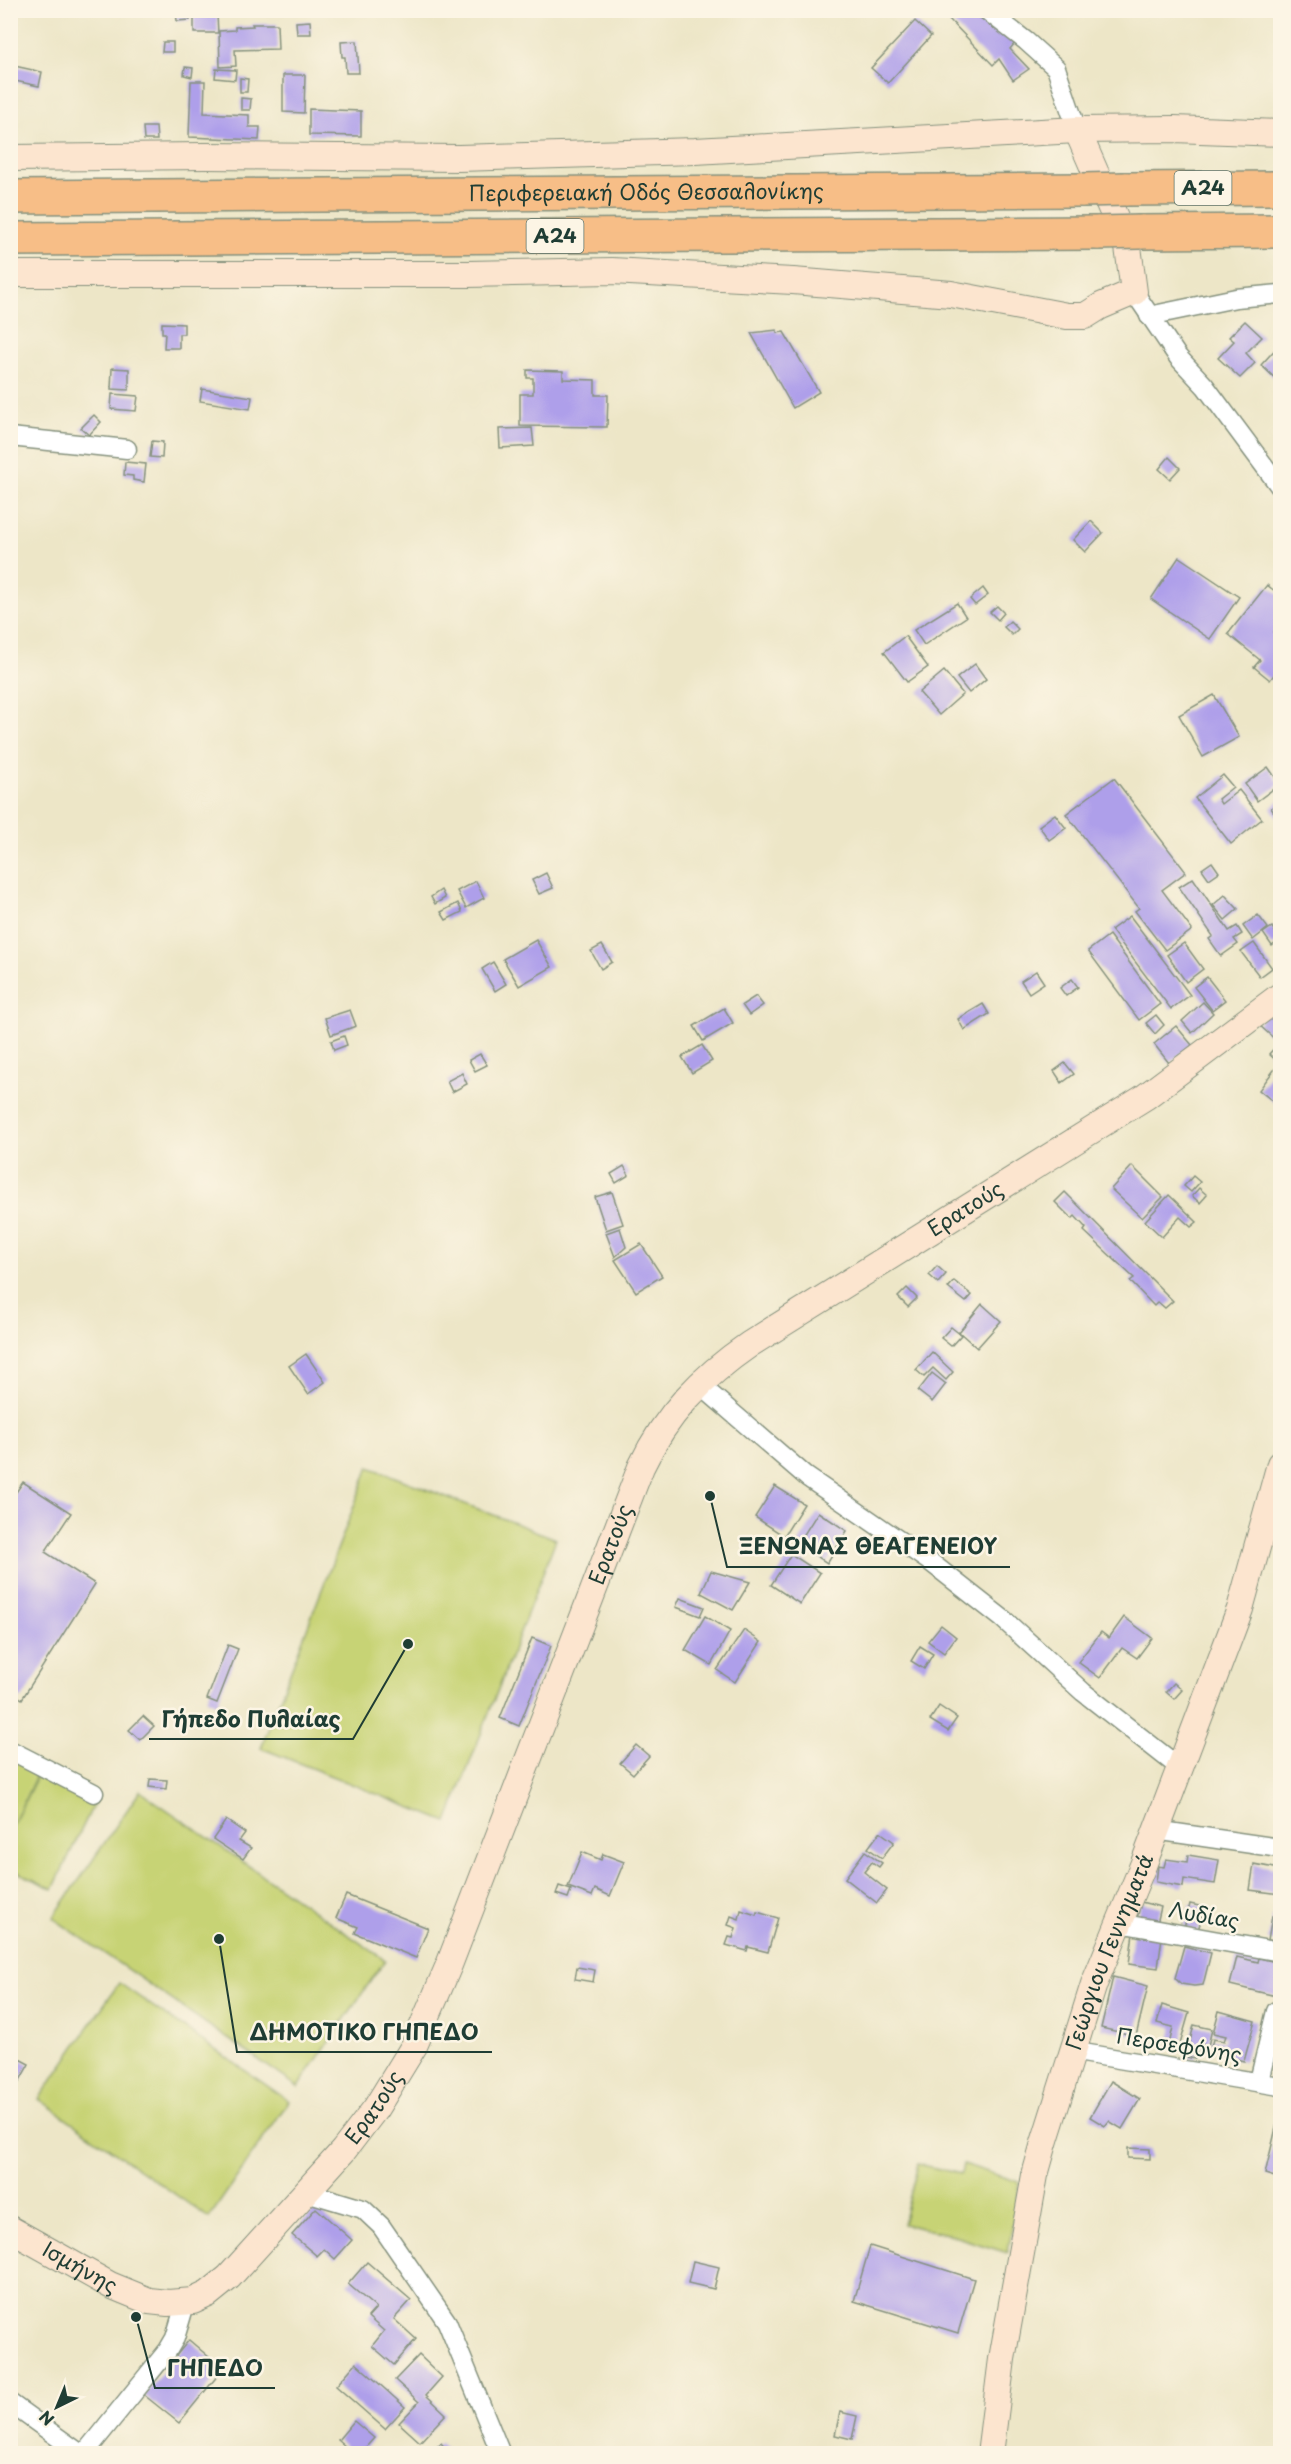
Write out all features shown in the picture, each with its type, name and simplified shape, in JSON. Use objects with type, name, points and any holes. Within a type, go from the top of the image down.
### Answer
[{"type":"highway","name":"Περιφερειακή Οδός Θεσσαλονίκης","points":[[10,197],[1281,188]]},
{"type":"highway","name":"Περιφερειακή Οδός Θεσσαλονίκης","points":[[10,239],[1281,231]]},
{"type":"street","points":[[986,10],[1056,68],[1077,130],[1128,247],[1134,292],[1178,357],[1205,386],[1281,487]]},
{"type":"street","points":[[10,158],[204,156],[459,158],[695,151],[1077,130],[1174,129],[1281,133]]},
{"type":"street","points":[[10,274],[468,274],[612,271],[794,281],[951,294],[1067,316],[1085,316],[1101,306],[1134,292]]},
{"type":"street","points":[[1149,316],[1236,298],[1281,294]]},
{"type":"street","points":[[10,437],[126,449]]},
{"type":"street","name":"Ερατούς","points":[[186,2301],[208,2294],[229,2277],[343,2151],[376,2108],[406,2062],[426,2021],[641,1467],[664,1425],[699,1384],[750,1344],[1145,1097],[1281,996]]},
{"type":"street","points":[[699,1384],[807,1477],[929,1561],[1003,1619],[1083,1692],[1180,1768]]},
{"type":"street","name":"Γεώργιου Γεννηματά","points":[[990,2454],[1002,2359],[1035,2175],[1071,2051],[1094,1984],[1180,1768],[1240,1608],[1281,1464]]},
{"type":"street","points":[[10,1750],[94,1792]]},
{"type":"street","points":[[1155,1830],[1281,1848]]},
{"type":"street","name":"Λυδίας","points":[[1119,1923],[1281,1952]]},
{"type":"street","points":[[1258,2081],[1278,2011]]},
{"type":"street","name":"Περσεφόνης","points":[[1071,2051],[1281,2086]]},
{"type":"street","points":[[306,2192],[363,2209],[375,2219],[394,2243],[447,2322],[501,2454]]},
{"type":"street","name":"Ισμήνης","points":[[10,2229],[134,2296],[159,2303],[186,2301]]},
{"type":"street","points":[[10,2403],[82,2454],[168,2350],[175,2338],[186,2301]]},
{"type":"green space","points":[[369,1467],[556,1539],[447,1822],[261,1748]]},
{"type":"green space","points":[[11,1756],[39,1769],[11,1829]]},
{"type":"green space","points":[[40,1770],[97,1797],[53,1889],[11,1869],[10,1831]]},
{"type":"green space","points":[[140,1791],[385,1960],[298,2087],[53,1918]]},
{"type":"green space","points":[[119,1983],[289,2101],[209,2218],[39,2099]]},
{"type":"green space","points":[[918,2164],[961,2174],[963,2164],[1019,2182],[1008,2253],[947,2234],[903,2224]]},
{"type":"building","points":[[189,10],[190,20],[177,21],[176,12]]},
{"type":"building","points":[[954,10],[969,10],[1015,43],[1010,49],[1029,69],[1013,80],[999,59],[993,65],[948,18]]},
{"type":"building","points":[[194,15],[217,15],[218,33],[194,33]]},
{"type":"building","points":[[310,21],[311,34],[297,34],[296,22]]},
{"type":"building","points":[[915,21],[931,36],[888,83],[871,68]]},
{"type":"building","points":[[252,24],[277,24],[278,49],[235,50],[236,66],[220,67],[219,31],[235,30],[235,27],[253,26]]},
{"type":"building","points":[[357,41],[359,73],[346,73],[341,42]]},
{"type":"building","points":[[163,42],[173,42],[173,52],[162,52]]},
{"type":"building","points":[[10,65],[42,72],[39,86],[10,80]]},
{"type":"building","points":[[185,67],[193,68],[192,77],[184,75]]},
{"type":"building","points":[[216,69],[236,70],[235,80],[215,78]]},
{"type":"building","points":[[283,75],[305,75],[304,113],[283,112]]},
{"type":"building","points":[[240,78],[248,79],[247,92],[240,92]]},
{"type":"building","points":[[191,81],[205,81],[204,113],[249,115],[249,127],[260,127],[259,140],[189,137]]},
{"type":"building","points":[[241,98],[251,99],[250,110],[241,110]]},
{"type":"building","points":[[309,109],[361,111],[361,136],[309,135]]},
{"type":"building","points":[[143,127],[156,127],[157,140],[144,140]]},
{"type":"building","points":[[1245,321],[1262,337],[1246,353],[1255,363],[1240,378],[1218,358],[1234,341],[1229,337]]},
{"type":"building","points":[[162,323],[184,324],[184,334],[179,334],[179,348],[164,348],[165,333],[162,333]]},
{"type":"building","points":[[777,330],[777,333],[784,332],[819,392],[793,408],[751,333]]},
{"type":"building","points":[[1280,344],[1280,383],[1261,365]]},
{"type":"building","points":[[112,368],[129,369],[129,390],[111,389]]},
{"type":"building","points":[[527,370],[563,371],[563,379],[595,380],[595,395],[608,395],[607,427],[520,426],[520,394],[533,394],[533,378],[527,378]]},
{"type":"building","points":[[202,389],[252,397],[250,409],[200,401]]},
{"type":"building","points":[[112,394],[138,396],[136,411],[111,409]]},
{"type":"building","points":[[94,415],[101,422],[89,435],[81,428]]},
{"type":"building","points":[[532,428],[534,446],[500,448],[499,429]]},
{"type":"building","points":[[152,441],[163,442],[162,458],[150,457]]},
{"type":"building","points":[[1169,457],[1180,468],[1170,479],[1159,469]]},
{"type":"building","points":[[125,462],[146,464],[144,482],[133,480],[133,476],[124,475]]},
{"type":"building","points":[[1091,521],[1103,533],[1085,552],[1073,540]]},
{"type":"building","points":[[1179,557],[1239,597],[1210,639],[1151,599]]},
{"type":"building","points":[[1267,585],[1280,595],[1280,624],[1274,632],[1280,637],[1280,675],[1276,672],[1270,680],[1254,667],[1260,660],[1228,634]]},
{"type":"building","points":[[983,588],[988,595],[975,605],[970,599]]},
{"type":"building","points":[[957,603],[966,617],[924,645],[914,630]]},
{"type":"building","points":[[997,606],[1004,613],[998,620],[990,612]]},
{"type":"building","points":[[1010,621],[1018,629],[1012,635],[1004,627]]},
{"type":"building","points":[[905,636],[928,667],[907,682],[884,652]]},
{"type":"building","points":[[975,664],[986,679],[969,693],[957,678]]},
{"type":"building","points":[[944,671],[963,694],[939,715],[919,692]]},
{"type":"building","points":[[1214,695],[1239,737],[1203,757],[1179,715]]},
{"type":"building","points":[[1268,767],[1280,784],[1257,801],[1245,784]]},
{"type":"building","points":[[1223,775],[1233,787],[1218,799],[1221,804],[1239,790],[1262,819],[1231,844],[1195,798]]},
{"type":"building","points":[[1114,778],[1186,872],[1162,890],[1192,930],[1165,950],[1135,911],[1139,908],[1066,814]]},
{"type":"building","points":[[1280,800],[1280,821],[1271,808]]},
{"type":"building","points":[[1055,814],[1066,828],[1049,840],[1039,826]]},
{"type":"building","points":[[1212,862],[1219,872],[1209,879],[1202,869]]},
{"type":"building","points":[[546,873],[553,888],[539,894],[532,880]]},
{"type":"building","points":[[1193,878],[1229,931],[1237,926],[1242,934],[1234,939],[1238,944],[1221,956],[1209,939],[1213,936],[1179,887]]},
{"type":"building","points":[[476,881],[484,898],[466,908],[457,891]]},
{"type":"building","points":[[441,890],[445,898],[435,904],[431,897]]},
{"type":"building","points":[[1225,895],[1238,909],[1225,920],[1213,905]]},
{"type":"building","points":[[458,903],[462,912],[446,920],[441,912]]},
{"type":"building","points":[[1258,915],[1268,928],[1253,940],[1243,926]]},
{"type":"building","points":[[1130,916],[1190,995],[1171,1009],[1111,930]]},
{"type":"building","points":[[1272,927],[1280,940],[1272,946],[1263,933]]},
{"type":"building","points":[[1109,935],[1160,1004],[1139,1020],[1088,951]]},
{"type":"building","points":[[536,940],[552,967],[519,986],[503,959]]},
{"type":"building","points":[[1184,943],[1203,969],[1186,982],[1167,955]]},
{"type":"building","points":[[1254,943],[1272,968],[1260,977],[1241,952]]},
{"type":"building","points":[[602,945],[612,962],[601,969],[591,951]]},
{"type":"building","points":[[493,962],[506,984],[495,991],[482,969]]},
{"type":"building","points":[[1036,971],[1044,983],[1029,993],[1021,981]]},
{"type":"building","points":[[1207,977],[1225,1000],[1212,1010],[1194,987]]},
{"type":"building","points":[[1072,979],[1078,987],[1066,996],[1060,988]]},
{"type":"building","points":[[756,996],[763,1005],[749,1015],[742,1005]]},
{"type":"building","points":[[1203,1002],[1213,1013],[1192,1033],[1182,1021]]},
{"type":"building","points":[[983,1004],[989,1014],[964,1030],[958,1019]]},
{"type":"building","points":[[724,1008],[733,1023],[703,1041],[694,1026]]},
{"type":"building","points":[[350,1010],[356,1026],[331,1035],[325,1018]]},
{"type":"building","points":[[1270,1010],[1280,1019],[1280,1059],[1278,1062],[1269,1054],[1279,1043],[1258,1024]]},
{"type":"building","points":[[1156,1015],[1164,1025],[1155,1034],[1146,1023]]},
{"type":"building","points":[[1176,1026],[1192,1045],[1169,1063],[1154,1044]]},
{"type":"building","points":[[344,1036],[347,1045],[334,1050],[331,1041]]},
{"type":"building","points":[[702,1045],[712,1061],[692,1073],[682,1057]]},
{"type":"building","points":[[480,1054],[487,1065],[475,1071],[469,1060]]},
{"type":"building","points":[[1280,1062],[1280,1107],[1259,1090]]},
{"type":"building","points":[[1065,1063],[1074,1074],[1062,1083],[1054,1071]]},
{"type":"building","points":[[462,1073],[467,1084],[452,1092],[447,1081]]},
{"type":"building","points":[[624,1166],[629,1175],[616,1183],[611,1174]]},
{"type":"building","points":[[1132,1166],[1163,1197],[1142,1218],[1111,1189]]},
{"type":"building","points":[[1193,1176],[1200,1182],[1191,1192],[1184,1186]]},
{"type":"building","points":[[1199,1188],[1207,1195],[1200,1203],[1192,1196]]},
{"type":"building","points":[[612,1192],[623,1224],[606,1230],[595,1197]]},
{"type":"building","points":[[1065,1192],[1173,1301],[1165,1308],[1158,1302],[1154,1306],[1130,1281],[1134,1278],[1084,1231],[1086,1228],[1075,1216],[1072,1219],[1055,1202]]},
{"type":"building","points":[[1169,1195],[1197,1222],[1191,1227],[1180,1217],[1162,1237],[1145,1221]]},
{"type":"building","points":[[620,1228],[626,1247],[615,1257],[606,1233]]},
{"type":"building","points":[[641,1244],[662,1276],[636,1292],[615,1260]]},
{"type":"building","points":[[937,1266],[946,1274],[938,1283],[929,1275]]},
{"type":"building","points":[[954,1281],[972,1295],[966,1302],[948,1288]]},
{"type":"building","points":[[907,1288],[917,1298],[908,1307],[898,1297]]},
{"type":"building","points":[[982,1304],[1001,1321],[977,1348],[959,1332]]},
{"type":"building","points":[[951,1327],[961,1335],[951,1346],[941,1338]]},
{"type":"building","points":[[932,1352],[953,1372],[946,1380],[933,1368],[924,1377],[916,1370]]},
{"type":"building","points":[[306,1354],[325,1382],[308,1394],[289,1366]]},
{"type":"building","points":[[932,1373],[946,1384],[932,1402],[918,1391]]},
{"type":"building","points":[[23,1482],[71,1513],[45,1552],[95,1584],[22,1699],[10,1691],[10,1534],[12,1531],[10,1530],[10,1501]]},
{"type":"building","points":[[775,1486],[804,1504],[784,1536],[755,1517]]},
{"type":"building","points":[[818,1512],[847,1531],[827,1563],[798,1544]]},
{"type":"building","points":[[791,1554],[820,1573],[800,1604],[771,1585]]},
{"type":"building","points":[[711,1571],[750,1582],[733,1610],[701,1593]]},
{"type":"building","points":[[680,1598],[704,1607],[700,1616],[676,1607]]},
{"type":"building","points":[[705,1616],[730,1631],[711,1665],[685,1650]]},
{"type":"building","points":[[1124,1617],[1152,1638],[1137,1658],[1122,1648],[1100,1678],[1078,1662],[1101,1632],[1109,1638]]},
{"type":"building","points":[[941,1625],[956,1637],[944,1653],[928,1641]]},
{"type":"building","points":[[744,1630],[761,1642],[735,1682],[717,1670]]},
{"type":"building","points":[[532,1638],[551,1646],[519,1726],[500,1718]]},
{"type":"building","points":[[228,1645],[238,1649],[217,1703],[207,1699]]},
{"type":"building","points":[[920,1646],[933,1654],[924,1669],[911,1661]]},
{"type":"building","points":[[1174,1683],[1182,1690],[1174,1699],[1166,1692]]},
{"type":"building","points":[[939,1706],[957,1718],[948,1731],[930,1720]]},
{"type":"building","points":[[143,1716],[154,1726],[140,1740],[129,1730]]},
{"type":"building","points":[[636,1745],[649,1756],[633,1774],[620,1763]]},
{"type":"building","points":[[150,1779],[167,1780],[166,1789],[149,1787]]},
{"type":"building","points":[[226,1820],[245,1833],[239,1841],[251,1848],[243,1859],[213,1839]]},
{"type":"building","points":[[880,1832],[894,1842],[882,1858],[868,1848]]},
{"type":"building","points":[[865,1851],[882,1863],[879,1867],[872,1862],[864,1872],[887,1890],[877,1903],[845,1878]]},
{"type":"building","points":[[582,1852],[601,1860],[603,1854],[624,1862],[610,1896],[595,1889],[592,1896],[568,1887]]},
{"type":"building","points":[[1188,1855],[1219,1860],[1215,1884],[1184,1879],[1183,1887],[1156,1882],[1158,1866],[1164,1867],[1166,1859],[1187,1862]]},
{"type":"building","points":[[1254,1864],[1280,1869],[1280,1894],[1250,1890]]},
{"type":"building","points":[[559,1886],[571,1890],[568,1898],[556,1894]]},
{"type":"building","points":[[346,1895],[428,1928],[416,1958],[355,1933],[358,1927],[336,1918]]},
{"type":"building","points":[[1141,1902],[1161,1907],[1156,1928],[1136,1923]]},
{"type":"building","points":[[1190,1904],[1204,1907],[1198,1931],[1184,1928]]},
{"type":"building","points":[[741,1910],[778,1918],[768,1952],[748,1947],[747,1951],[726,1945],[729,1937],[733,1938],[736,1928],[728,1925],[731,1916],[739,1919]]},
{"type":"building","points":[[1272,1916],[1280,1918],[1279,1942],[1268,1940]]},
{"type":"building","points":[[1133,1933],[1162,1937],[1158,1968],[1129,1964]]},
{"type":"building","points":[[1184,1946],[1211,1953],[1203,1985],[1181,1984],[1175,1978]]},
{"type":"building","points":[[1237,1957],[1258,1962],[1259,1958],[1280,1963],[1280,1978],[1276,1996],[1230,1985]]},
{"type":"building","points":[[577,1967],[595,1970],[593,1982],[575,1979]]},
{"type":"building","points":[[1113,1977],[1148,1986],[1136,2036],[1101,2028]]},
{"type":"building","points":[[1162,2005],[1189,2013],[1179,2048],[1169,2045],[1173,2027],[1157,2023]]},
{"type":"building","points":[[1219,2011],[1255,2021],[1244,2061],[1220,2055],[1222,2049],[1211,2047],[1213,2039],[1224,2041],[1226,2036],[1213,2033]]},
{"type":"building","points":[[1194,2025],[1212,2029],[1208,2046],[1199,2044],[1195,2059],[1186,2057]]},
{"type":"building","points":[[10,2054],[29,2064],[10,2098]]},
{"type":"building","points":[[1111,2081],[1140,2099],[1122,2129],[1109,2121],[1105,2126],[1090,2117]]},
{"type":"building","points":[[1280,2111],[1280,2184],[1277,2184],[1278,2178],[1265,2174]]},
{"type":"building","points":[[1128,2148],[1150,2149],[1150,2159],[1128,2158]]},
{"type":"building","points":[[316,2208],[352,2240],[335,2259],[324,2249],[317,2256],[292,2235]]},
{"type":"building","points":[[870,2246],[974,2279],[958,2333],[854,2301]]},
{"type":"building","points":[[693,2261],[719,2267],[714,2289],[688,2283]]},
{"type":"building","points":[[367,2262],[411,2300],[394,2319],[416,2339],[394,2365],[372,2346],[384,2331],[368,2317],[376,2308],[348,2284]]},
{"type":"building","points":[[189,2340],[223,2369],[179,2423],[144,2395]]},
{"type":"building","points":[[419,2355],[442,2377],[426,2395],[446,2414],[420,2442],[399,2423],[419,2402],[395,2380]]},
{"type":"building","points":[[356,2363],[405,2407],[385,2429],[336,2386]]},
{"type":"building","points":[[840,2412],[857,2416],[852,2439],[835,2435]]},
{"type":"building","points":[[354,2421],[374,2438],[360,2454],[354,2454],[338,2440]]},
{"type":"building","points":[[441,2443],[450,2454],[428,2454]]},
{"type":"place","name":"ΞΕΝΩΝΑΣ ΘΕΑΓΕΝΕΙΟΥ","points":[[710,1496]]},
{"type":"place","name":"Γήπεδο Πυλαίας","points":[[408,1644]]},
{"type":"place","name":"ΔΗΜΟΤΙΚΟ ΓΗΠΕΔΟ","points":[[219,1939]]},
{"type":"place","name":"ΓΗΠΕΔΟ","points":[[136,2317]]}]
